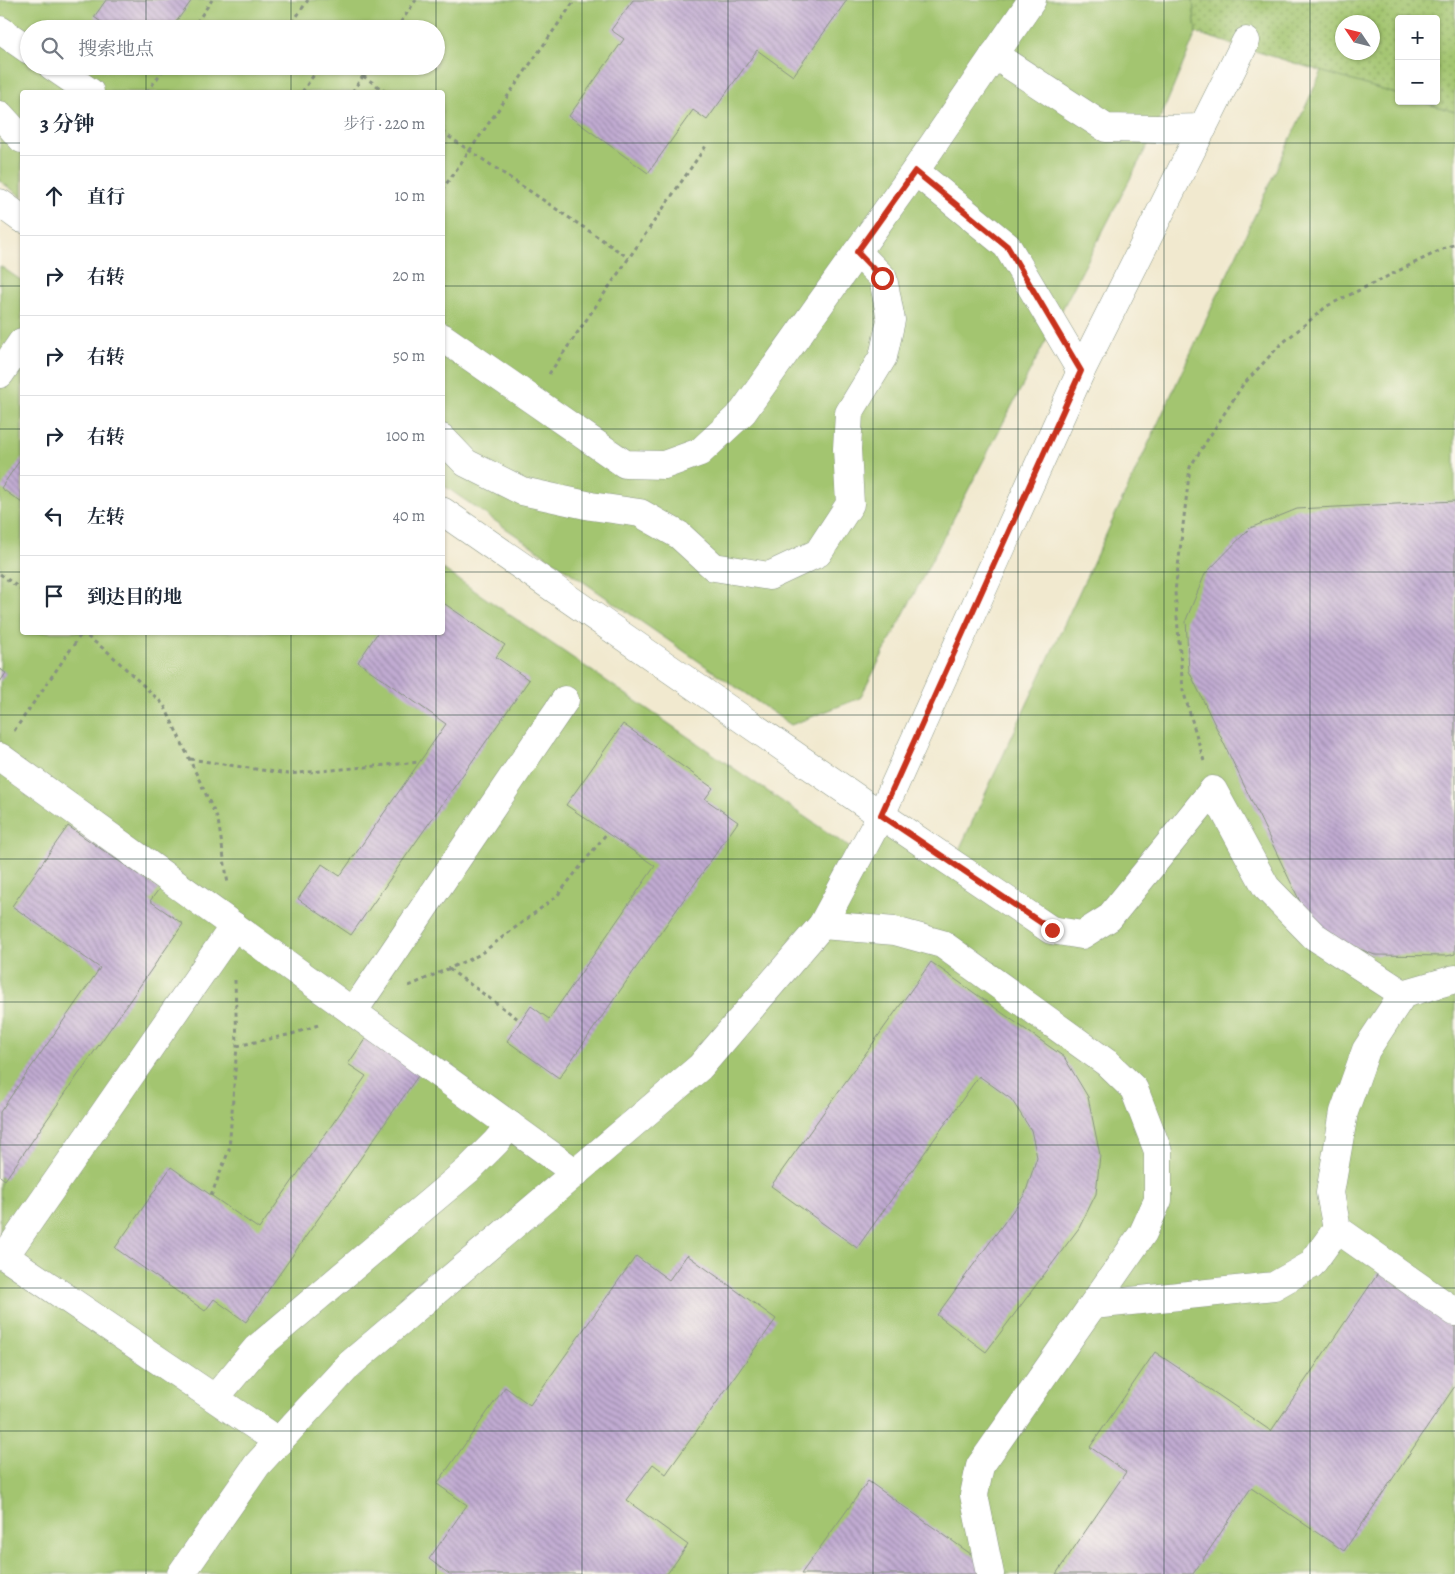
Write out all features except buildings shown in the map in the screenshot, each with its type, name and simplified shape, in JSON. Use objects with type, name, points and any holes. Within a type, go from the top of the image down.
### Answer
[{"type":"street","points":[[445,339],[625,464],[664,465],[700,452],[743,412],[915,171],[1032,0]]},
{"type":"street","points":[[0,30],[20,44]]},
{"type":"street","points":[[181,1574],[257,1465],[350,1364],[700,1067],[822,925],[881,815],[1081,371],[1246,41]]},
{"type":"street","points":[[994,55],[1106,128],[1203,128]]},
{"type":"street","points":[[65,75],[87,90]]},
{"type":"street","points":[[0,115],[20,138]]},
{"type":"street","points":[[915,171],[1007,246],[1081,371]]},
{"type":"street","points":[[0,203],[20,218]]},
{"type":"street","points":[[445,441],[466,463],[522,491],[591,506],[640,512],[679,535],[714,567],[769,576],[818,552],[850,504],[847,449],[850,413],[883,357],[891,320],[882,278],[857,252]]},
{"type":"street","points":[[0,374],[20,345]]},
{"type":"street","points":[[445,513],[881,815],[1052,930],[1082,934],[1109,918],[1214,790],[1266,887],[1314,936],[1403,994]]},
{"type":"street","points":[[353,1012],[565,700]]},
{"type":"street","points":[[5,747],[234,926],[576,1173]]},
{"type":"street","points":[[822,925],[895,931],[942,944],[1107,1063],[1134,1089],[1158,1151],[1158,1200],[1143,1233],[980,1466],[974,1495],[990,1574]]},
{"type":"street","points":[[234,926],[3,1255],[279,1442]]},
{"type":"street","points":[[1455,979],[1403,994],[1366,1050],[1344,1112],[1330,1193],[1337,1229],[1455,1312]]},
{"type":"street","points":[[215,1398],[256,1349],[468,1170],[510,1125]]},
{"type":"street","points":[[1092,1305],[1274,1286],[1311,1264],[1337,1229]]},
{"type":"path","points":[[198,20],[212,0]]},
{"type":"path","points":[[294,20],[308,0]]},
{"type":"path","points":[[402,20],[416,0]]},
{"type":"path","points":[[445,186],[575,0]]},
{"type":"path","points":[[148,90],[159,75]]},
{"type":"path","points":[[303,90],[314,75]]},
{"type":"path","points":[[353,90],[363,76],[383,90]]},
{"type":"path","points":[[445,134],[629,258]]},
{"type":"path","points":[[532,399],[706,146]]},
{"type":"path","points":[[1214,790],[1182,690],[1175,592],[1190,467],[1242,386],[1279,346],[1327,306],[1449,246],[1455,245]]},
{"type":"path","points":[[0,574],[20,589]]},
{"type":"path","points":[[5,747],[81,635]]},
{"type":"path","points":[[85,635],[108,652],[164,705],[218,820],[234,926]]},
{"type":"path","points":[[189,758],[288,774],[420,762]]},
{"type":"path","points":[[405,988],[479,955],[557,896],[607,833]]},
{"type":"path","points":[[448,969],[521,1021]]},
{"type":"path","points":[[211,1196],[229,1150],[237,1046],[235,972]]},
{"type":"path","points":[[237,1046],[292,1034],[353,1012]]},
{"type":"green space","points":[[0,0],[1193,0],[1196,33],[1156,129],[860,698],[791,725],[445,486],[445,90],[20,90],[20,196],[0,181]]},
{"type":"green space","points":[[1193,0],[1455,0],[1455,112],[1432,105],[1440,105],[1440,15],[1395,15],[1395,94],[1196,33]]},
{"type":"green space","points":[[1322,71],[1395,94],[1395,105],[1432,105],[1455,112],[1455,1574],[0,1574],[0,266],[20,280],[20,635],[445,635],[445,570],[859,854],[881,815],[953,863]]},
{"type":"route","points":[[882,278],[857,252],[915,171],[1007,246],[1081,371],[881,815],[1052,930]]}]
